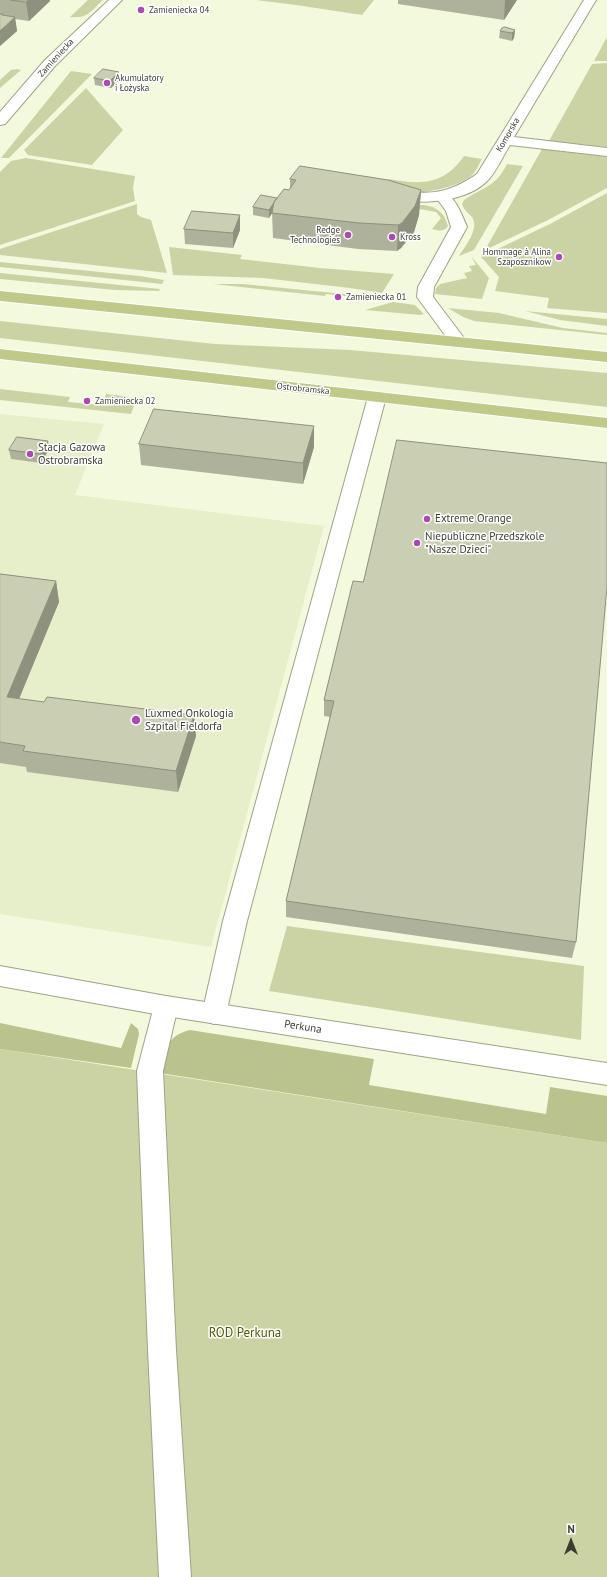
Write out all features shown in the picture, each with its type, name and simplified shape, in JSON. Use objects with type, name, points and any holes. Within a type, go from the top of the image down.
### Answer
[{"type":"main road","points":[[0,296],[607,357]]},
{"type":"main road","name":"Ostrobramska","points":[[0,354],[607,423]]},
{"type":"street","name":"Zamieniecka","points":[[0,121],[60,53],[116,0]]},
{"type":"street","name":"Komorska","points":[[378,193],[418,197],[442,196],[465,189],[483,177],[590,0]]},
{"type":"street","points":[[504,140],[607,152]]},
{"type":"street","points":[[442,196],[453,211],[459,227],[426,287],[425,297],[459,342]]},
{"type":"street","points":[[214,1014],[235,921],[377,397]]},
{"type":"street","name":"Perkuna","points":[[0,976],[214,1014],[607,1074]]},
{"type":"street","points":[[166,1006],[150,1071],[162,1350],[176,1577]]},
{"type":"shaded area","name":"Luxmed Onkologia Szpital Fieldorfa","points":[[0,414],[104,424],[75,495],[324,526],[211,947],[0,914]]},
{"type":"shaded area","points":[[0,1023],[121,1048],[131,1023],[138,1029],[139,1034],[131,1068],[0,1049]]},
{"type":"shaded area","points":[[190,1030],[374,1059],[369,1085],[546,1114],[550,1087],[607,1096],[607,1143],[160,1073],[168,1045],[171,1040],[176,1036]]},
{"type":"green space","points":[[88,0],[103,0],[89,13],[81,17],[70,17]]},
{"type":"green space","points":[[256,0],[374,0],[362,15]]},
{"type":"green space","points":[[607,37],[607,61],[594,61]]},
{"type":"green space","points":[[607,63],[607,147],[549,141],[592,64]]},
{"type":"green space","points":[[11,70],[21,70],[0,88],[0,80]]},
{"type":"green space","points":[[71,71],[92,74],[9,158],[1,158]]},
{"type":"green space","points":[[86,88],[123,130],[92,165],[28,155],[24,150]]},
{"type":"green space","points":[[542,149],[607,157],[607,188],[548,220],[485,250]]},
{"type":"green space","points":[[464,156],[482,159],[474,173],[469,178],[445,188],[413,192],[386,182],[389,179],[422,182],[440,178],[456,166]]},
{"type":"green space","points":[[26,158],[135,176],[133,188],[135,201],[0,245],[0,172],[11,161]]},
{"type":"green space","points":[[507,164],[523,166],[474,250],[459,256],[471,237],[474,227],[472,217],[465,210],[462,204],[464,200],[494,182],[503,172]]},
{"type":"green space","points":[[607,193],[607,313],[547,308],[549,298],[495,291],[499,277],[481,257],[550,224]]},
{"type":"green space","points":[[365,199],[425,205],[437,209],[445,218],[448,226],[441,230],[432,229],[441,218],[436,212]]},
{"type":"green space","points":[[137,204],[137,214],[151,220],[167,273],[0,255],[0,249]]},
{"type":"green space","points":[[169,247],[242,255],[240,259],[320,268],[394,274],[382,293],[263,278],[173,275]]},
{"type":"green space","points":[[471,256],[489,278],[482,299],[435,294],[436,288],[440,284],[467,278],[464,273],[472,271],[469,266],[476,265]]},
{"type":"green space","points":[[0,262],[140,276],[164,280],[162,284],[0,267]]},
{"type":"green space","points":[[0,273],[160,289],[159,291],[115,290],[0,279]]},
{"type":"green space","points":[[213,284],[243,284],[354,295],[376,299],[354,301],[355,297],[326,294],[325,296]]},
{"type":"green space","points":[[393,302],[415,305],[424,314],[420,315],[365,310]]},
{"type":"green space","points":[[448,308],[499,313],[563,328],[607,333],[607,335],[474,321],[463,317]]},
{"type":"green space","points":[[525,311],[607,319],[607,326],[560,320]]},
{"type":"green space","points":[[0,321],[215,344],[350,350],[607,373],[607,407],[0,338]]},
{"type":"green space","points":[[0,389],[70,397],[68,402],[102,405],[106,394],[129,397],[127,402],[135,403],[131,414],[0,400]]},
{"type":"green space","points":[[287,926],[584,966],[581,1040],[269,991]]},
{"type":"green space","name":"ROD Perkuna","points":[[0,1049],[607,1143],[607,1577],[0,1577]]},
{"type":"building","points":[[11,0],[29,0],[26,2]]},
{"type":"building","points":[[0,14],[15,17],[0,31]]},
{"type":"building","points":[[505,27],[515,30],[512,33],[500,31]]},
{"type":"building","points":[[103,69],[119,72],[110,81],[94,78]]},
{"type":"building","points":[[300,166],[388,180],[421,190],[415,206],[402,223],[398,225],[359,223],[272,213],[274,202],[284,189],[289,190],[296,180],[290,179]]},
{"type":"building","points":[[261,195],[277,198],[269,210],[253,207]]},
{"type":"building","points":[[192,211],[240,215],[233,233],[184,229]]},
{"type":"building","points":[[154,409],[314,426],[303,463],[139,444]]},
{"type":"building","points":[[17,437],[48,441],[40,454],[9,450]]},
{"type":"building","points":[[397,440],[607,463],[607,586],[576,942],[286,901],[334,701],[324,700],[353,581],[363,582]]},
{"type":"building","points":[[0,574],[56,581],[7,697],[44,702],[47,697],[194,715],[176,771],[23,751],[25,746],[0,742]]},
{"type":"place","name":"Zamieniecka 04","points":[[141,10]]},
{"type":"place","name":"Akumulatory i Łożyska","points":[[107,83]]},
{"type":"place","name":"Redge Technologies","points":[[348,235]]},
{"type":"place","name":"Kross","points":[[392,237]]},
{"type":"place","name":"Hommage à Alina Szaposznikow","points":[[559,257]]},
{"type":"place","name":"Zamieniecka 01","points":[[338,297]]},
{"type":"place","name":"Zamieniecka 02","points":[[87,401]]},
{"type":"place","name":"Stacja Gazowa Ostrobramska","points":[[30,454]]},
{"type":"place","name":"Extreme Orange","points":[[427,519]]},
{"type":"place","name":"Niepubliczne Przedszkole \"Nasze Dzieci\"","points":[[417,543]]},
{"type":"place","name":"Luxmed Onkologia Szpital Fieldorfa","points":[[136,720]]}]
